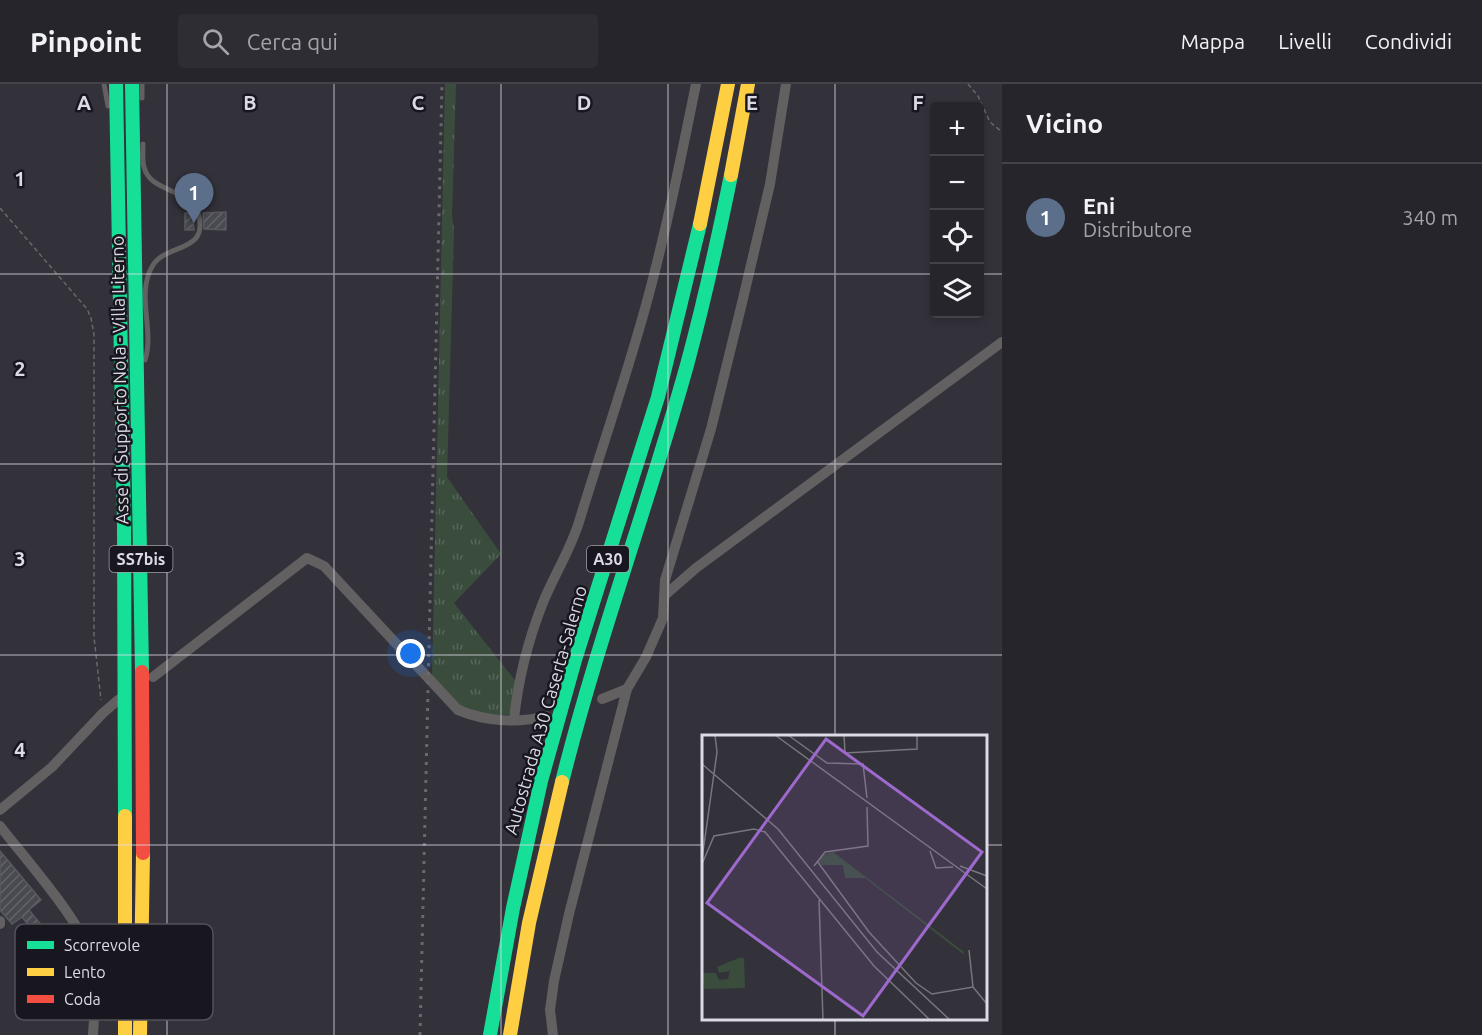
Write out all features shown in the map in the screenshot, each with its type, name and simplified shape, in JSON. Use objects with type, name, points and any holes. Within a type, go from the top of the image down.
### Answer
[{"type":"highway","name":"Asse di Supporto Nola - Villa Literno","points":[[116,84],[124,526],[125,924]]},
{"type":"highway","name":"Asse di Supporto Nola - Villa Literno","points":[[132,84],[144,786],[142,924]]},
{"type":"highway","name":"Autostrada A30 Caserta-Salerno","points":[[490,1035],[504,948],[535,804],[564,697],[658,397],[705,212],[728,84]]},
{"type":"highway","name":"Autostrada A30 Caserta-Salerno","points":[[510,1035],[526,934],[554,811],[588,690],[676,404],[724,214],[748,84]]},
{"type":"highway","name":"Asse di Supporto Nola - Villa Literno","points":[[125,1020],[125,1035]]},
{"type":"highway","name":"Asse di Supporto Nola - Villa Literno","points":[[140,1020],[140,1035]]},
{"type":"street","points":[[514,719],[532,635],[542,605],[578,525],[646,304],[675,190],[696,84]]},
{"type":"street","points":[[553,1035],[550,1010],[569,914],[627,689],[646,657],[663,618],[665,580],[711,429],[770,184],[786,84]]},
{"type":"street","points":[[664,596],[696,568],[1002,342]]},
{"type":"street","points":[[153,676],[307,558],[324,566],[413,665],[458,710],[476,718],[497,720],[546,716]]},
{"type":"street","points":[[602,699],[627,689]]},
{"type":"street","points":[[0,810],[52,767],[118,700]]},
{"type":"street","points":[[0,826],[74,924]]},
{"type":"street","points":[[93,1035],[94,1020]]},
{"type":"lane","points":[[104,84],[106,99],[117,130]]},
{"type":"lane","points":[[142,84],[142,107]]},
{"type":"lane","points":[[138,382],[148,350],[145,302],[147,276],[154,263],[161,257],[193,242],[199,235],[200,221],[197,210],[189,201],[152,181],[144,167],[142,138]]},
{"type":"path","points":[[968,84],[978,96],[990,122],[1002,132]]},
{"type":"path","points":[[0,208],[87,309],[91,318],[94,335],[94,637],[103,713]]},
{"type":"green space","points":[[445,84],[456,84],[447,477],[501,554],[454,603],[518,684],[510,714],[498,717],[459,708],[432,677]]},
{"type":"building","points":[[226,212],[226,230],[204,229],[203,213]]},
{"type":"building","points":[[185,213],[192,213],[194,230],[185,230]]},
{"type":"building","points":[[0,851],[41,900],[29,910],[41,924],[28,924],[22,917],[12,924],[0,910]]},
{"type":"railway","points":[[420,1035],[442,84]]},
{"type":"traffic: fast","points":[[116,84],[124,526],[125,816]]},
{"type":"traffic: fast","points":[[132,84],[142,672]]},
{"type":"traffic: fast","points":[[562,782],[591,677],[687,365],[731,175]]},
{"type":"traffic: fast","points":[[490,1035],[513,908],[541,781],[575,660],[658,397],[700,224]]},
{"type":"traffic: slow","points":[[700,224],[728,84]]},
{"type":"traffic: slow","points":[[731,175],[748,84]]},
{"type":"traffic: slow","points":[[510,1035],[529,923],[562,782]]},
{"type":"traffic: slow","points":[[125,816],[125,924]]},
{"type":"traffic: slow","points":[[142,924],[143,853]]},
{"type":"traffic: slow","points":[[125,1020],[125,1035]]},
{"type":"traffic: slow","points":[[140,1020],[140,1035]]},
{"type":"traffic: jam","points":[[142,672],[143,853]]},
{"type":"place","name":"Eni","points":[[194,223]]}]
